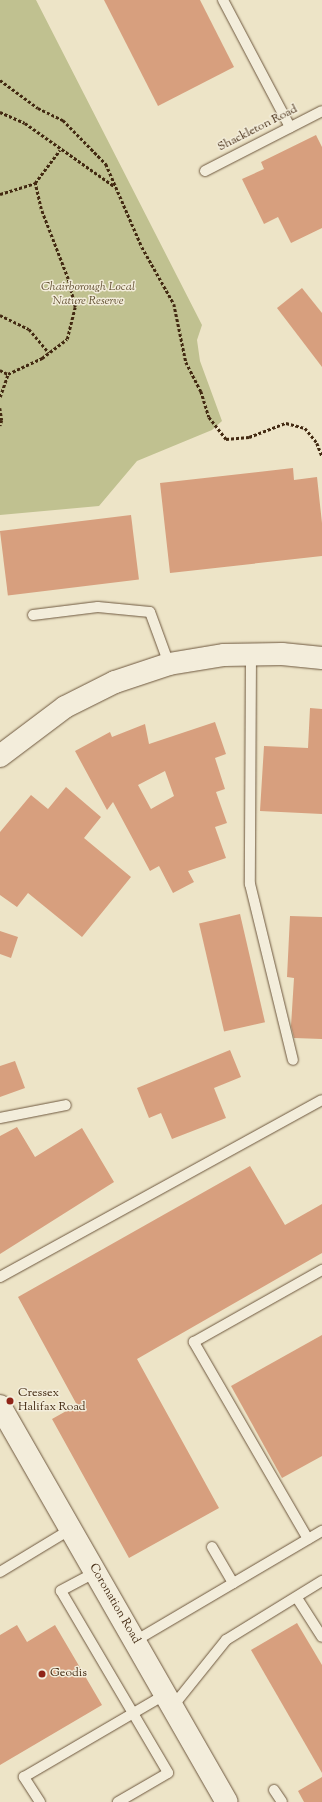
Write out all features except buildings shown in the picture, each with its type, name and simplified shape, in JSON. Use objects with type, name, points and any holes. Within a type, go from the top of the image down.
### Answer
[{"type":"street","points":[[0,756],[64,707],[115,682],[169,664],[224,655],[282,654],[322,658]]},
{"type":"street","name":"Coronation Road","points":[[0,1406],[169,1700],[222,1800]]},
{"type":"lane","points":[[228,2],[290,127]]},
{"type":"lane","name":"Shackleton Road","points":[[205,171],[322,111]]},
{"type":"lane","points":[[33,615],[98,607],[150,612],[169,664]]},
{"type":"lane","points":[[250,655],[250,884],[293,1060]]},
{"type":"lane","points":[[0,1277],[322,1100]]},
{"type":"lane","points":[[0,1118],[66,1105]]},
{"type":"lane","points":[[308,1539],[194,1342],[322,1270]]},
{"type":"lane","points":[[0,1572],[71,1529]]},
{"type":"lane","points":[[135,1641],[322,1531]]},
{"type":"lane","points":[[212,1547],[233,1583]]},
{"type":"lane","points":[[96,1572],[61,1591],[168,1773],[118,1802]]},
{"type":"lane","points":[[40,1802],[24,1776],[133,1713],[169,1700],[226,1640],[297,1598],[322,1581]]},
{"type":"lane","points":[[297,1598],[322,1637]]},
{"type":"lane","points":[[274,1790],[282,1802]]},
{"type":"path","points":[[0,80],[38,108],[63,120],[86,141],[106,164],[114,186],[142,247],[174,304],[186,362],[214,423],[226,439],[249,437],[286,423],[305,428],[317,443],[322,456]]},
{"type":"path","points":[[0,112],[25,123],[60,150],[114,186]]},
{"type":"path","points":[[0,194],[35,183],[60,150]]},
{"type":"path","points":[[0,397],[8,376],[49,353],[67,339],[75,307],[68,279],[41,209],[35,183]]},
{"type":"path","points":[[0,315],[29,329],[49,353]]},
{"type":"path","points":[[0,370],[8,376]]},
{"type":"path","points":[[0,408],[2,420],[0,426]]},
{"type":"green space","name":"Chairborough Local Nature Reserve","points":[[0,0],[36,0],[202,325],[197,340],[200,361],[222,421],[212,430],[137,461],[99,506],[0,515]]},
{"type":"place","name":"Cressex Halifax Road","points":[[10,1401]]},
{"type":"place","name":"Geodis","points":[[42,1674]]}]
